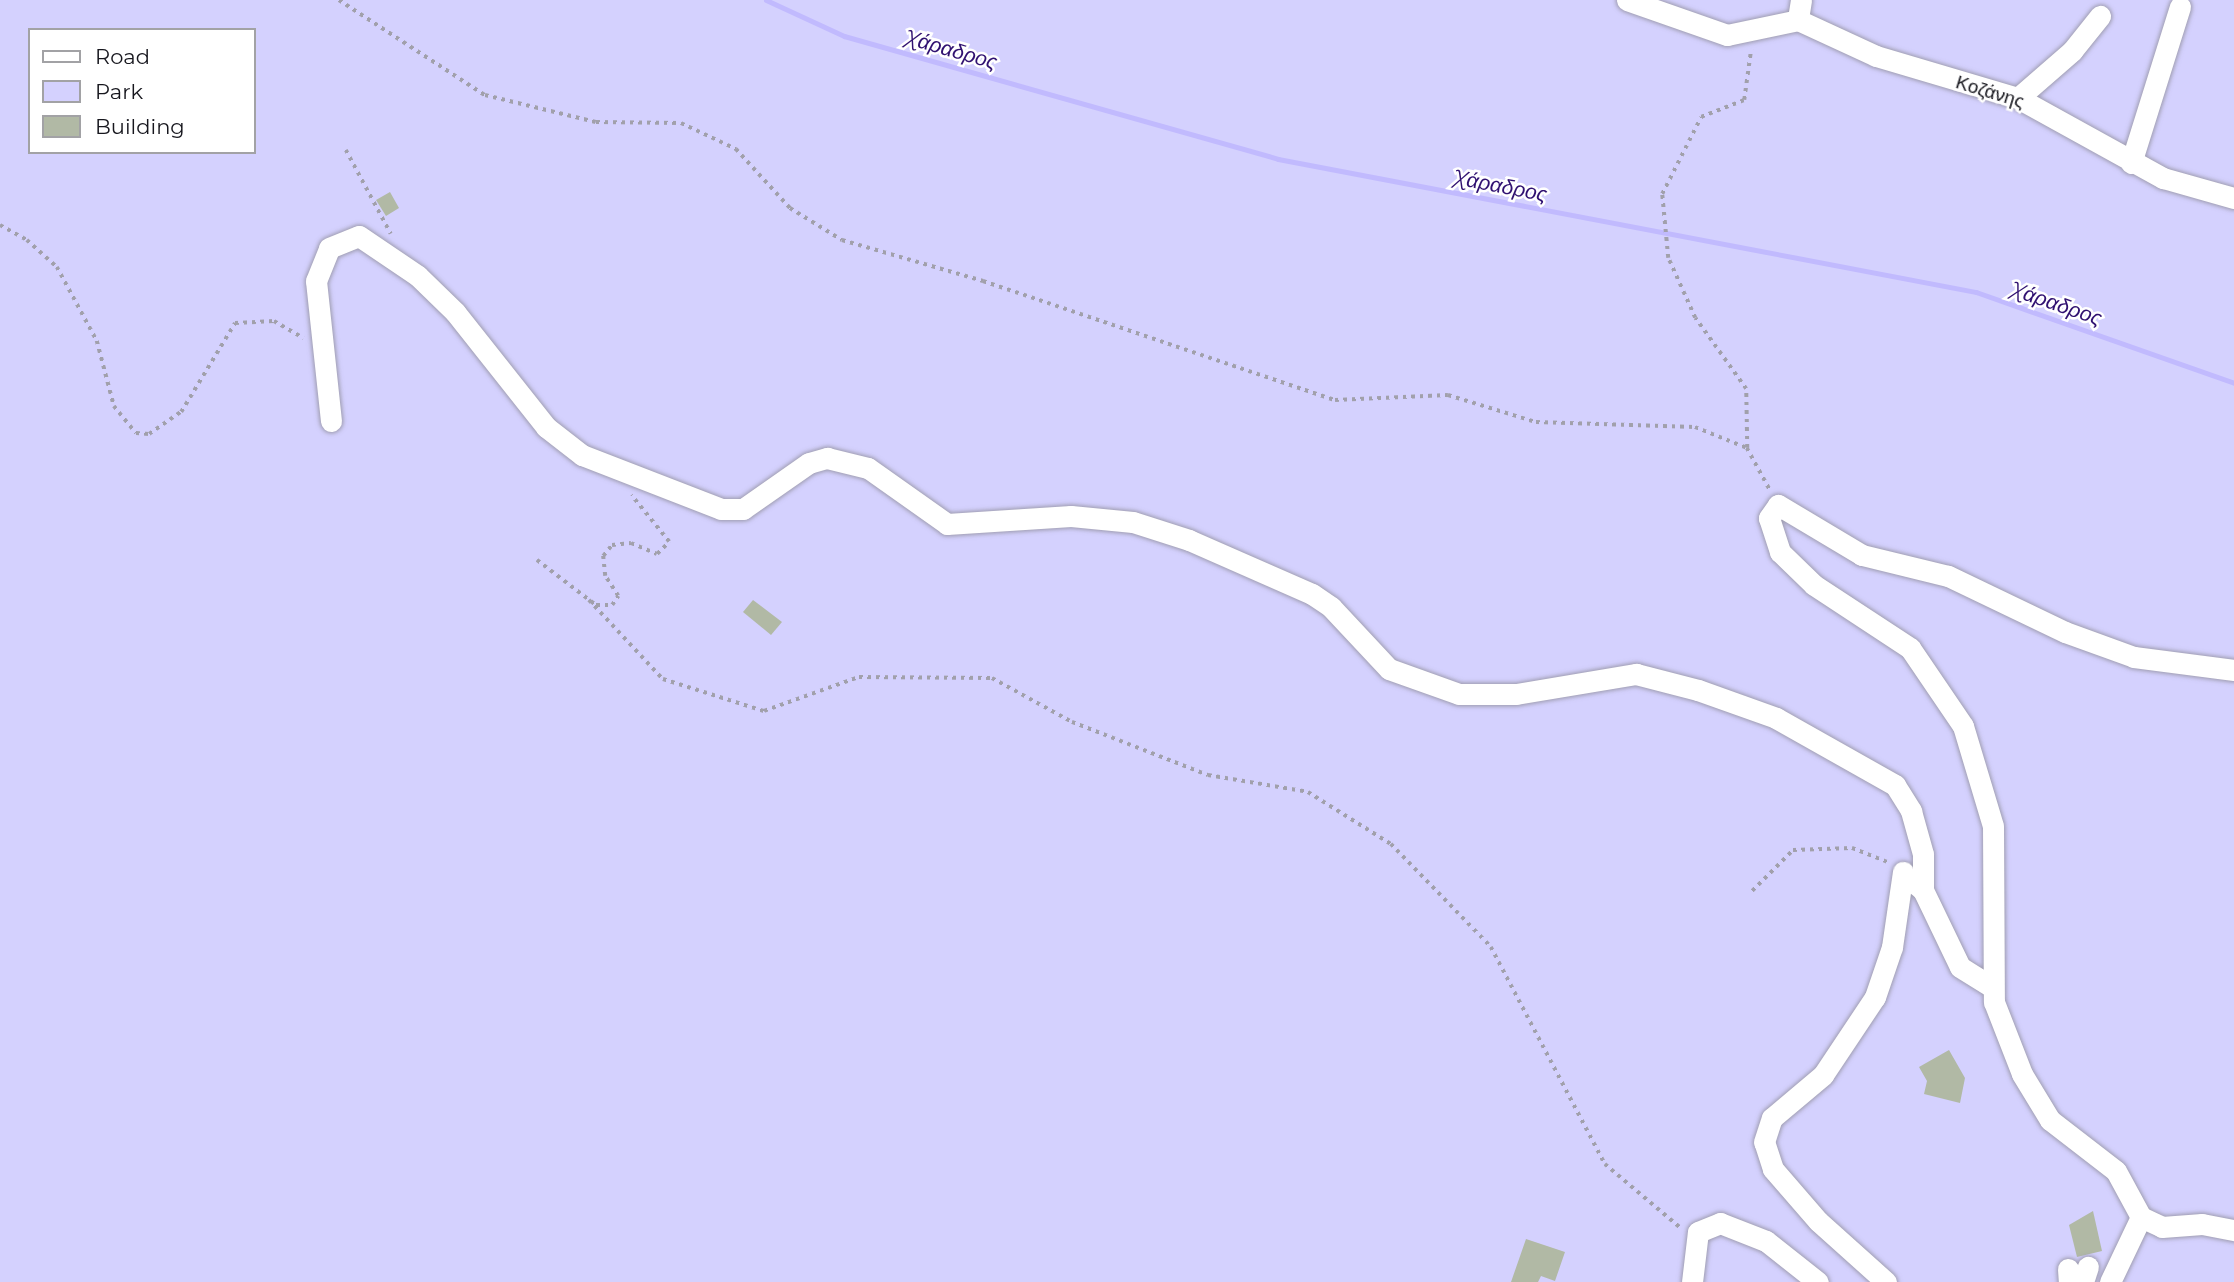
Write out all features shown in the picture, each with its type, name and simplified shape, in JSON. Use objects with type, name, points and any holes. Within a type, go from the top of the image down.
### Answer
[{"type":"street","points":[[1627,0],[1708,32],[1752,33],[1799,10]]},
{"type":"street","points":[[2131,163],[2180,7]]},
{"type":"street","name":"Κοζάνης","points":[[1799,10],[1876,56],[2018,98],[2131,163],[2201,190],[2234,198]]},
{"type":"street","points":[[2018,98],[2072,51],[2100,16]]},
{"type":"street","points":[[2201,190],[2234,208]]},
{"type":"street","points":[[331,421],[319,350],[319,264],[337,241],[359,236],[418,276],[455,312],[556,438],[582,455],[732,510],[756,502],[809,464],[847,460],[867,468],[947,524],[1105,517],[1189,540],[1312,594],[1332,607],[1389,669],[1432,688],[1489,697],[1636,674],[1698,690],[1776,719],[1895,785],[1917,833],[1923,890],[1960,967],[1992,987]]},
{"type":"street","points":[[2234,670],[2157,662],[2091,643],[1948,576],[1862,555],[1778,505],[1768,527],[1780,552],[1814,585],[1910,648],[1951,705],[1976,754],[1993,826],[1997,921],[1992,987],[2022,1074],[2050,1120],[2108,1163],[2141,1217],[2162,1227],[2202,1224],[2234,1230]]},
{"type":"street","points":[[1903,872],[1923,890]]},
{"type":"street","points":[[1886,1282],[1818,1221],[1773,1169],[1764,1142],[1772,1118],[1823,1075],[1875,997],[1892,947],[1903,872]]},
{"type":"street","points":[[2110,1282],[2141,1217]]},
{"type":"street","points":[[1692,1282],[1695,1238],[1703,1227],[1720,1223],[1766,1241],[1818,1282]]},
{"type":"path","points":[[339,0],[485,95],[596,122],[681,123],[736,149],[790,208],[842,240],[983,281],[1193,356],[1335,400],[1448,395],[1536,422],[1695,427],[1747,448]]},
{"type":"path","points":[[1752,33],[1744,100],[1702,117],[1662,194],[1668,258],[1695,318],[1746,389],[1747,448],[1778,505]]},
{"type":"path","points":[[346,150],[396,241]]},
{"type":"path","points":[[0,225],[27,240],[57,267],[97,341],[114,406],[136,432],[149,434],[181,412],[235,323],[274,321],[319,350]]},
{"type":"path","points":[[589,600],[612,605],[618,596],[605,576],[603,556],[612,545],[631,543],[657,554],[669,542],[628,491],[630,472]]},
{"type":"path","points":[[537,560],[589,600],[663,679],[764,710],[859,677],[992,678],[1072,722],[1208,775],[1308,792],[1391,844],[1491,947],[1605,1164],[1695,1238]]},
{"type":"path","points":[[1752,891],[1793,850],[1852,848],[1873,852],[1903,872]]},
{"type":"green space","points":[[0,0],[2234,0],[2234,1282],[0,1282]]},
{"type":"building","points":[[390,192],[399,208],[386,216],[376,200]]},
{"type":"building","points":[[753,600],[782,622],[771,635],[743,612]]},
{"type":"building","points":[[1949,1050],[1965,1078],[1960,1103],[1924,1094],[1927,1081],[1919,1067]]},
{"type":"building","points":[[2093,1211],[2102,1251],[2077,1257],[2069,1225]]},
{"type":"building","points":[[1526,1239],[1565,1252],[1555,1281],[1541,1276],[1538,1282],[1511,1282]]},
{"type":"waterway","name":"Χάραδρος","points":[[766,0],[844,36],[1278,159],[1976,292],[2234,383]]}]
